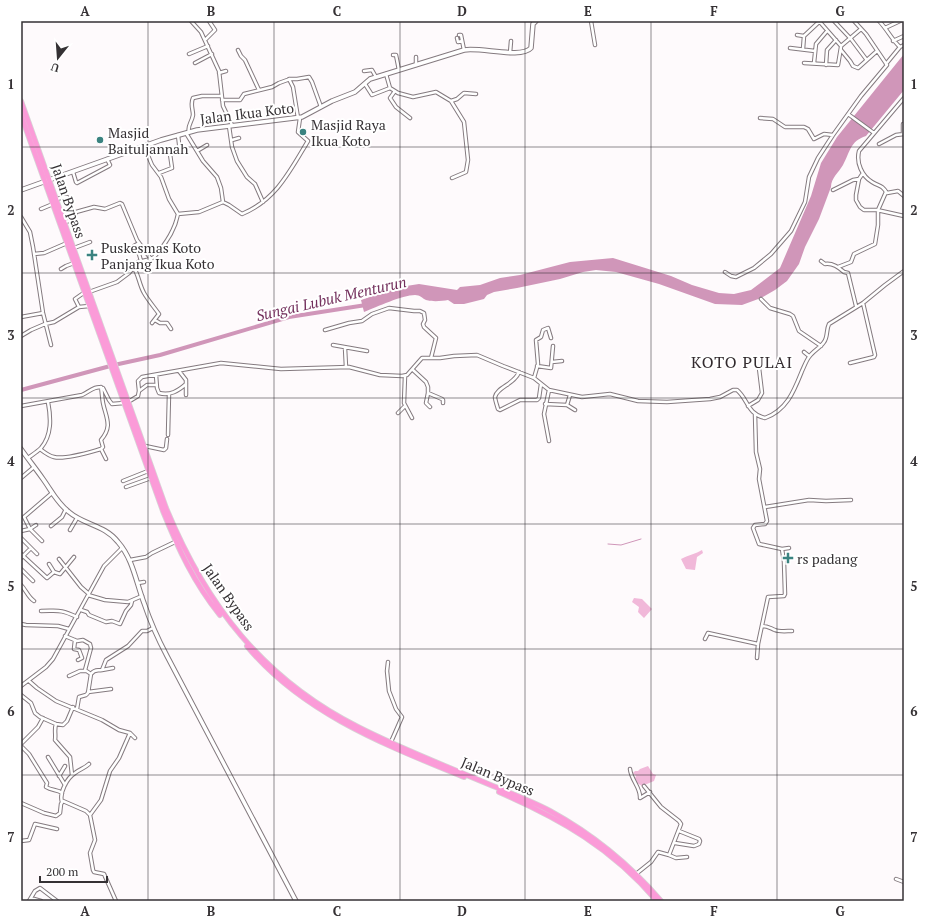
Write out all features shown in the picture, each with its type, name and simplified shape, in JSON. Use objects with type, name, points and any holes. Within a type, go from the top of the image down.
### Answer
[{"type":"highway","name":"Jalan Bypass","points":[[21,102],[23,116],[47,181],[53,204],[87,292],[151,478],[181,541],[204,584],[223,614],[248,644],[283,677],[318,704],[357,727],[417,756],[525,803],[558,820],[611,856],[637,879],[657,901]]},
{"type":"highway","name":"Jalan Bypass","points":[[47,181],[65,222],[74,248],[76,262]]},
{"type":"highway","name":"Jalan Bypass","points":[[87,292],[90,306],[105,344]]},
{"type":"highway","name":"Jalan Bypass","points":[[126,403],[145,446],[164,508],[186,564],[211,603],[253,654],[266,667],[303,697],[339,721],[370,737],[548,810],[609,850],[636,874],[661,901]]},
{"type":"street","points":[[191,21],[200,30],[212,54],[219,73],[224,109],[230,120],[232,147],[237,163],[249,179],[255,184],[263,202]]},
{"type":"street","points":[[205,40],[215,30],[209,21]]},
{"type":"street","name":"Jalan Ikua Koto","points":[[21,190],[178,135],[205,129],[299,118],[355,92],[370,79],[464,50],[479,49],[510,53],[526,52],[531,48],[535,21]]},
{"type":"street","points":[[591,21],[595,45]]},
{"type":"street","points":[[803,49],[804,36],[819,21],[841,46],[839,65],[804,62]]},
{"type":"street","points":[[834,21],[851,39],[866,59]]},
{"type":"street","points":[[854,21],[862,28],[886,64]]},
{"type":"street","points":[[879,21],[900,47]]},
{"type":"street","points":[[885,28],[900,21]]},
{"type":"street","points":[[841,46],[862,28]]},
{"type":"street","points":[[814,63],[816,44],[828,31]]},
{"type":"street","points":[[459,35],[461,35],[464,50]]},
{"type":"street","points":[[798,35],[804,36]]},
{"type":"street","points":[[894,41],[904,36]]},
{"type":"street","points":[[457,38],[458,42],[462,41]]},
{"type":"street","points":[[826,65],[827,50],[836,40]]},
{"type":"street","points":[[510,53],[511,41]]},
{"type":"street","points":[[725,272],[736,277],[754,268],[771,254],[790,233],[805,202],[808,192],[808,177],[833,135],[861,96],[886,67],[886,64],[900,47],[904,45]]},
{"type":"street","points":[[189,54],[208,46]]},
{"type":"street","points":[[790,48],[815,51]]},
{"type":"street","points":[[238,50],[245,60],[259,90]]},
{"type":"street","points":[[841,50],[855,68],[860,67],[866,59],[877,51]]},
{"type":"street","points":[[195,63],[212,54]]},
{"type":"street","points":[[392,55],[396,55],[399,70]]},
{"type":"street","points":[[416,58],[416,65]]},
{"type":"street","points":[[364,71],[372,70],[376,77]]},
{"type":"street","points":[[219,73],[226,72]]},
{"type":"street","points":[[386,74],[390,88],[395,91],[411,97],[434,91],[452,101],[464,122],[468,160],[466,172],[452,178]]},
{"type":"street","points":[[223,202],[222,192],[217,177],[203,161],[187,133],[193,116],[191,102],[193,98],[202,96],[240,100],[243,94],[272,87],[289,79],[309,77],[320,107]]},
{"type":"street","points":[[178,214],[199,212],[223,202],[242,214],[270,197],[281,184],[308,141],[298,132],[299,118],[294,90],[289,79]]},
{"type":"street","points":[[364,84],[372,95],[390,88]]},
{"type":"street","points":[[395,91],[390,98],[396,107],[410,118]]},
{"type":"street","points":[[452,101],[464,93],[476,94]]},
{"type":"street","points":[[904,98],[873,133],[859,151],[858,157],[858,162],[863,173],[870,181],[882,186],[888,194],[898,191],[904,196]]},
{"type":"street","points":[[849,114],[873,133]]},
{"type":"street","points":[[760,118],[773,119],[785,127],[804,127],[808,129],[814,139],[824,134],[833,135]]},
{"type":"street","points":[[879,144],[896,135],[904,134],[903,124]]},
{"type":"street","points":[[159,173],[172,168],[170,154],[180,152],[178,135]]},
{"type":"street","points":[[232,140],[239,138]]},
{"type":"street","points":[[197,151],[207,145]]},
{"type":"street","points":[[79,307],[75,299],[87,292],[117,282],[141,261],[151,259],[157,254],[177,222],[178,214],[169,199],[159,173],[152,165],[144,146]]},
{"type":"street","points":[[72,172],[77,183],[109,166],[110,165],[107,159]]},
{"type":"street","points":[[863,173],[859,179],[856,196],[858,205],[864,210],[878,210],[904,216]]},
{"type":"street","points":[[833,190],[853,180],[859,179]]},
{"type":"street","points":[[838,268],[851,262],[855,253],[875,244],[878,224],[878,210],[886,192]]},
{"type":"street","points":[[56,199],[64,197],[67,198]]},
{"type":"street","points":[[65,222],[73,220],[76,212],[94,207],[105,209],[120,203],[122,204],[139,243],[151,259]]},
{"type":"street","points":[[41,209],[53,204]]},
{"type":"street","points":[[21,218],[30,232],[42,313],[51,345]]},
{"type":"street","points":[[34,254],[44,253],[67,242]]},
{"type":"street","points":[[74,248],[90,242]]},
{"type":"street","points":[[139,243],[134,246],[141,261]]},
{"type":"street","points":[[822,261],[824,264],[831,264],[840,268],[842,272],[848,274],[856,306]]},
{"type":"street","points":[[62,269],[76,262]]},
{"type":"street","points":[[134,268],[138,274],[139,282],[144,292],[159,314],[152,323]]},
{"type":"street","points":[[101,387],[104,388],[110,402],[114,404],[126,403],[138,396],[138,383],[140,378],[144,376],[221,363],[281,370],[346,367],[387,376],[405,376],[413,370],[421,359],[477,355],[534,378],[549,390],[570,395],[588,397],[610,394],[638,401],[667,402],[710,399],[735,390],[740,392],[748,406],[756,414],[760,417],[766,417],[780,410],[787,403],[794,391],[809,356],[825,341],[829,324],[863,303],[884,285],[904,272]]},
{"type":"street","points":[[761,300],[770,308],[793,316],[799,331],[821,346]]},
{"type":"street","points":[[850,363],[875,355],[863,303]]},
{"type":"street","points":[[21,336],[30,330],[54,322],[79,307],[90,306]]},
{"type":"street","points":[[325,330],[362,321],[372,314],[389,308],[420,311],[424,313],[424,327],[436,338],[432,358]]},
{"type":"street","points":[[22,317],[42,313]]},
{"type":"street","points":[[155,320],[167,324],[171,330]]},
{"type":"street","points":[[534,378],[538,366],[536,340],[541,337],[543,330],[548,328],[551,338]]},
{"type":"street","points":[[333,345],[367,351]]},
{"type":"street","points":[[538,366],[550,368],[553,346]]},
{"type":"street","points":[[345,348],[346,367]]},
{"type":"street","points":[[804,352],[809,356]]},
{"type":"street","points":[[552,362],[562,361]]},
{"type":"street","points":[[748,406],[758,400],[762,393],[759,368]]},
{"type":"street","points":[[413,370],[426,382],[428,387],[426,404],[430,407]]},
{"type":"street","points":[[179,371],[186,378],[186,395]]},
{"type":"street","points":[[519,372],[515,380],[497,393],[495,398],[498,409],[500,410],[520,400],[537,400],[539,398],[541,384]]},
{"type":"street","points":[[156,375],[156,385],[159,393],[169,394],[178,391],[186,384]]},
{"type":"street","points":[[405,376],[403,398],[405,406],[412,418]]},
{"type":"street","points":[[139,391],[147,385],[156,385]]},
{"type":"street","points":[[21,406],[82,395],[90,390],[101,387]]},
{"type":"street","points":[[40,449],[57,458],[80,455],[100,449],[103,446],[102,440],[109,425],[102,402],[101,387]]},
{"type":"street","points":[[549,390],[545,420],[549,441]]},
{"type":"street","points":[[145,446],[164,450],[166,448],[169,394]]},
{"type":"street","points":[[428,394],[444,400],[443,403]]},
{"type":"street","points":[[567,405],[570,395]]},
{"type":"street","points":[[28,458],[40,449],[47,437],[51,418],[48,402]]},
{"type":"street","points":[[546,404],[567,405],[575,410]]},
{"type":"street","points":[[398,413],[405,406]]},
{"type":"street","points":[[756,414],[756,452],[760,469],[759,479],[767,522],[755,525],[753,528],[757,541],[763,545],[782,549],[789,548]]},
{"type":"street","points":[[21,449],[52,494],[66,510],[77,518],[105,529],[114,538],[130,560],[153,628],[175,674],[296,901]]},
{"type":"street","points":[[100,449],[106,459]]},
{"type":"street","points":[[21,478],[34,467]]},
{"type":"street","points":[[123,481],[149,471]]},
{"type":"street","points":[[126,487],[151,478]]},
{"type":"street","points":[[21,516],[25,516],[52,494]]},
{"type":"street","points":[[765,507],[809,500],[852,500]]},
{"type":"street","points":[[51,526],[62,517],[66,510]]},
{"type":"street","points":[[25,516],[24,518],[30,529],[42,541]]},
{"type":"street","points":[[70,530],[77,518]]},
{"type":"street","points":[[21,532],[36,525]]},
{"type":"street","points":[[21,538],[37,554]]},
{"type":"street","points":[[130,560],[146,558],[152,553],[176,541]]},
{"type":"street","points":[[31,548],[22,556],[46,577],[54,572]]},
{"type":"street","points":[[21,686],[49,664],[77,617],[104,566],[122,548]]},
{"type":"street","points":[[757,658],[758,644],[768,597],[785,595],[782,549]]},
{"type":"street","points":[[49,564],[54,572],[59,575],[74,557]]},
{"type":"street","points":[[59,559],[88,594],[104,600],[128,602],[142,596]]},
{"type":"street","points":[[21,569],[33,581]]},
{"type":"street","points":[[138,584],[144,582]]},
{"type":"street","points":[[21,585],[26,590],[28,596],[34,601]]},
{"type":"street","points":[[80,610],[87,612],[89,615],[105,622],[112,621],[120,624],[132,601]]},
{"type":"street","points":[[41,612],[60,610],[77,617]]},
{"type":"street","points":[[21,624],[69,629]]},
{"type":"street","points":[[762,626],[792,632]]},
{"type":"street","points":[[102,670],[106,660],[128,646],[138,633],[153,628]]},
{"type":"street","points":[[705,639],[708,634],[758,644]]},
{"type":"street","points":[[65,636],[75,640],[83,640],[91,646],[86,671]]},
{"type":"street","points":[[75,640],[74,649],[79,650],[81,656],[81,659],[78,660]]},
{"type":"street","points":[[388,662],[387,671],[389,691],[396,709],[402,717],[391,743]]},
{"type":"street","points":[[88,692],[91,674],[96,670],[113,668]]},
{"type":"street","points":[[69,676],[80,671],[86,671],[91,674]]},
{"type":"street","points":[[29,681],[36,688],[56,701],[110,723],[118,730],[130,733],[135,738]]},
{"type":"street","points":[[77,709],[79,696],[86,695],[88,692],[110,689]]},
{"type":"street","points":[[21,695],[31,703],[37,715],[56,724],[63,725],[66,723],[73,708]]},
{"type":"street","points":[[43,718],[38,727],[21,745],[29,754],[47,783],[46,787],[50,790],[58,790],[62,792]]},
{"type":"street","points":[[56,724],[54,730],[56,736],[55,740],[70,756],[72,775]]},
{"type":"street","points":[[90,815],[100,800],[110,771],[119,758],[130,733]]},
{"type":"street","points":[[48,757],[65,785]]},
{"type":"street","points":[[21,803],[44,813],[56,816],[60,813],[62,792],[65,785],[72,775],[89,764]]},
{"type":"street","points":[[59,776],[65,766]]},
{"type":"street","points":[[630,769],[634,783],[637,785],[640,793],[640,798],[650,792]]},
{"type":"street","points":[[644,786],[661,807],[680,822],[675,843],[669,855]]},
{"type":"street","points":[[62,802],[64,801],[86,811],[90,815],[95,840],[90,853],[93,870],[94,872],[104,874],[116,901]]},
{"type":"street","points":[[21,840],[29,840],[35,824],[57,829]]},
{"type":"street","points":[[675,843],[694,846],[700,844],[699,839],[679,831]]},
{"type":"street","points":[[636,874],[651,862],[658,852],[676,858],[687,857]]},
{"type":"street","points":[[896,879],[904,882]]},
{"type":"street","points":[[30,900],[35,891],[41,888],[57,901]]},
{"type":"street","points":[[30,900],[34,898],[42,901]]},
{"type":"shaded area","points":[[904,54],[904,90],[866,136],[857,141],[851,148],[843,165],[832,181],[819,219],[805,247],[799,264],[787,281],[761,298],[742,305],[715,304],[659,284],[616,272],[596,270],[583,272],[560,279],[494,292],[487,295],[484,299],[464,304],[454,304],[448,300],[429,301],[415,295],[397,299],[364,312],[361,300],[400,287],[419,284],[457,290],[460,287],[480,285],[500,278],[520,275],[570,262],[613,258],[719,293],[734,294],[751,290],[780,268],[811,196],[821,163],[837,137]]},
{"type":"shaded area","points":[[702,550],[703,553],[697,557],[695,570],[686,569],[681,559]]},
{"type":"shaded area","points":[[634,598],[642,599],[652,609],[644,618],[638,612],[639,607],[632,602]]},
{"type":"shaded area","points":[[648,766],[653,774],[656,775],[654,781],[642,786],[634,780],[636,776],[633,773]]},
{"type":"waterway","name":"Sungai Lubuk Menturun","points":[[21,390],[114,365],[160,355],[289,317],[366,305]]},
{"type":"waterway","points":[[608,544],[621,545],[641,539]]},
{"type":"waterway","points":[[713,635],[724,638]]},
{"type":"place","name":"Masjid Raya Ikua Koto","points":[[303,132]]},
{"type":"place","name":"Masjid Baituljannah","points":[[100,140]]},
{"type":"place","name":"Puskesmas Koto Panjang Ikua Koto","points":[[92,255]]},
{"type":"place","name":"rs padang","points":[[788,558]]},
{"type":"district","name":"KOTO PULAI","points":[[742,362]]}]
